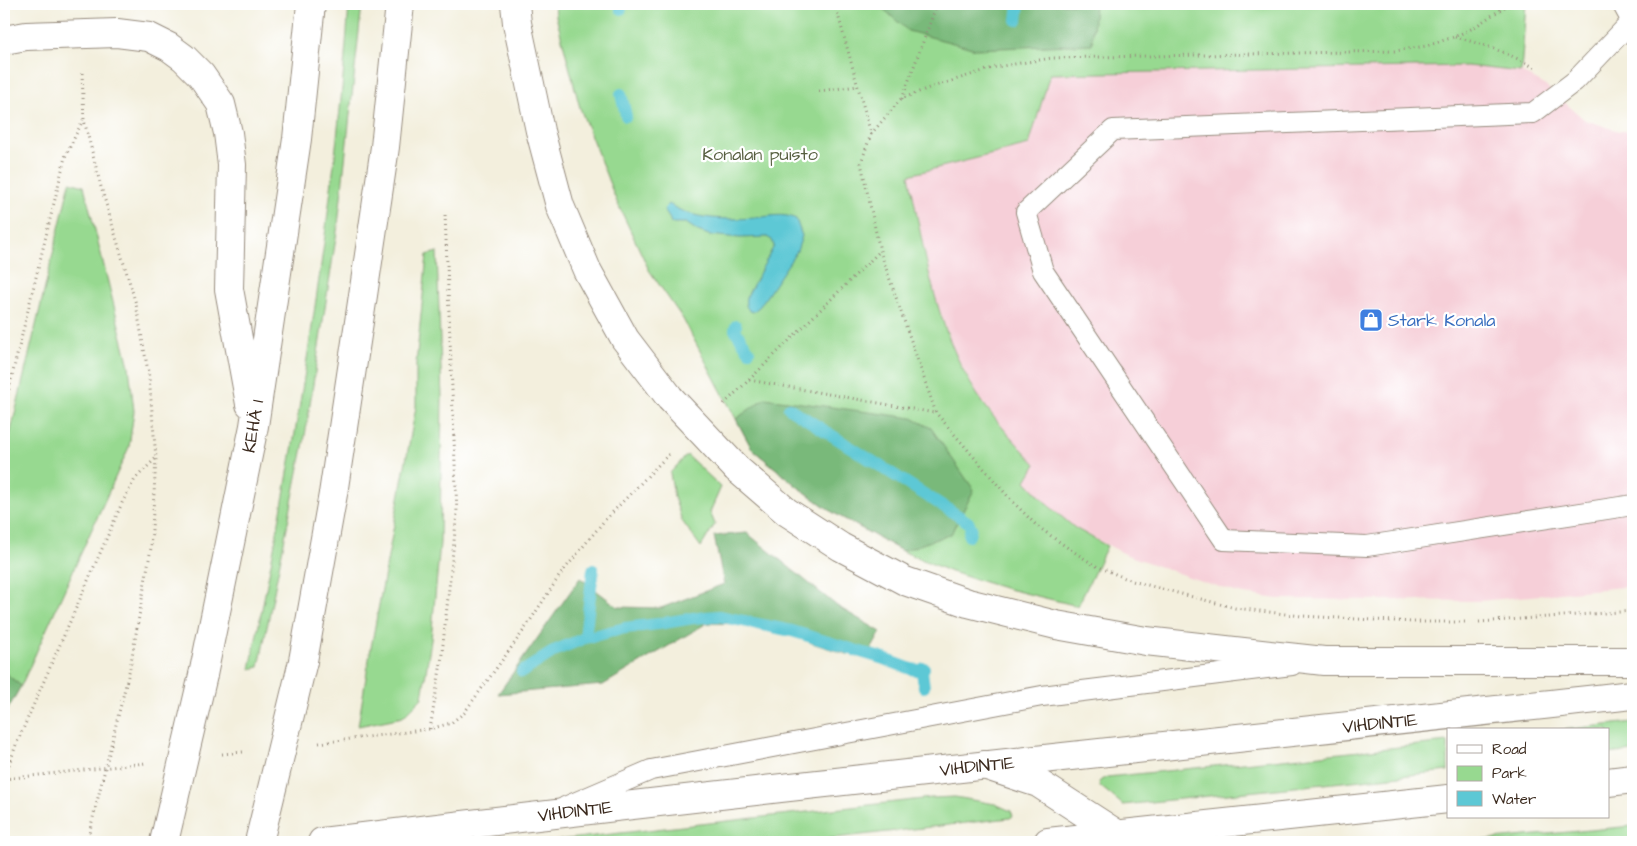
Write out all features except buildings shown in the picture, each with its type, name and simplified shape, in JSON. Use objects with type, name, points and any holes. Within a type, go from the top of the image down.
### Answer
[{"type":"main road","name":"KEHÄ I","points":[[164,842],[203,675],[254,426],[297,139],[311,4]]},
{"type":"main road","points":[[259,842],[303,661],[333,494],[385,147],[400,4]]},
{"type":"main road","points":[[515,4],[517,23],[540,130],[560,206],[587,270],[625,340],[670,398],[737,469],[786,512],[841,547],[905,581],[968,603],[1056,625],[1146,641],[1324,661],[1633,661]]},
{"type":"main road","points":[[1627,4],[1633,15]]},
{"type":"main road","points":[[4,40],[26,36],[117,33],[149,37],[169,47],[184,58],[201,75],[221,104],[228,133],[232,165],[233,198],[229,289],[254,426]]},
{"type":"main road","name":"VIHDINTIE","points":[[322,842],[984,765],[1633,696]]},
{"type":"main road","points":[[984,765],[1038,782],[1121,839]]},
{"type":"main road","points":[[1610,782],[1633,779]]},
{"type":"main road","points":[[1048,842],[1121,839],[1447,799]]},
{"type":"lane","points":[[1633,20],[1575,81],[1533,113],[1113,130],[1026,212],[1043,271],[1224,540],[1367,546],[1633,505]]},
{"type":"lane","points":[[550,814],[651,770],[1042,696],[1324,661]]},
{"type":"path","points":[[835,4],[871,134]]},
{"type":"path","points":[[750,380],[936,413],[880,251],[861,164],[871,134],[902,99],[937,4]]},
{"type":"path","points":[[902,99],[929,88],[996,67],[1052,58],[1395,50],[1426,46],[1454,37],[1506,6],[1525,4]]},
{"type":"path","points":[[1454,37],[1514,56],[1569,86]]},
{"type":"path","points":[[82,73],[84,120],[101,187],[136,304],[149,377],[156,458],[151,548],[130,668],[87,842]]},
{"type":"path","points":[[819,91],[858,86]]},
{"type":"path","points":[[4,409],[64,164],[84,120]]},
{"type":"path","points":[[430,729],[441,663],[458,513],[445,214]]},
{"type":"path","points":[[719,409],[880,251]]},
{"type":"path","points":[[314,744],[430,729],[451,722],[464,712],[566,567],[604,521],[676,447]]},
{"type":"path","points":[[149,763],[4,779],[16,745],[122,503],[135,479],[156,458]]},
{"type":"path","points":[[217,755],[246,752]]},
{"type":"shaded area","points":[[1468,66],[1521,72],[1543,84],[1585,120],[1619,131],[1633,131],[1633,586],[1480,601],[1277,599],[1238,593],[1127,555],[1075,528],[1049,506],[1026,481],[1004,430],[977,394],[954,351],[934,293],[909,175],[1029,145],[1050,74]]},
{"type":"green space","points":[[349,4],[362,4],[338,225],[304,442],[259,667],[250,669],[289,468],[311,331],[334,168]]},
{"type":"green space","name":"Konalan puisto","points":[[555,4],[1526,4],[1521,72],[1467,66],[1050,74],[1029,145],[909,175],[933,288],[951,343],[963,369],[990,413],[1036,464],[1026,481],[1049,506],[1075,528],[1107,546],[1078,606],[1004,588],[951,572],[902,551],[834,513],[798,487],[752,449],[683,319],[649,270],[616,200],[580,108],[556,16]]},
{"type":"green space","points":[[878,4],[1095,4],[1092,44],[976,49],[908,31]]},
{"type":"green space","points":[[70,182],[84,186],[129,366],[134,411],[129,447],[21,686],[4,672],[4,460]]},
{"type":"green space","points":[[437,252],[442,397],[440,543],[431,640],[422,698],[403,717],[358,726],[416,407],[416,364],[427,255]]},
{"type":"green space","points":[[765,398],[912,418],[931,428],[974,490],[951,534],[902,551],[834,513],[798,487],[752,449],[736,419]]},
{"type":"green space","points":[[687,455],[721,487],[710,512],[715,524],[701,547],[682,521],[674,497],[670,473]]},
{"type":"green space","points":[[747,533],[837,606],[881,632],[871,650],[847,654],[812,643],[776,625],[707,623],[603,685],[498,694],[580,578],[618,607],[661,608],[724,584],[714,536]]},
{"type":"green space","points":[[4,672],[21,686],[4,716]]},
{"type":"green space","points":[[1633,722],[1633,751],[1610,754],[1610,728],[1578,728]]},
{"type":"green space","points":[[1447,742],[1447,771],[1123,805],[1100,786],[1099,782],[1107,777]]},
{"type":"green space","points":[[955,797],[995,804],[1011,811],[1013,816],[1010,818],[800,842],[541,842],[931,798]]},
{"type":"green space","points":[[1633,826],[1633,842],[1462,842]]},
{"type":"water","points":[[669,204],[688,213],[709,218],[743,219],[780,215],[796,219],[802,236],[797,251],[760,306],[753,312],[746,306],[746,298],[774,246],[772,240],[767,237],[740,238],[709,235],[698,231],[686,223],[671,223],[664,209]]},
{"type":"waterway","points":[[621,4],[621,9]]},
{"type":"waterway","points":[[1017,20],[1019,4]]},
{"type":"waterway","points":[[621,94],[626,116]]},
{"type":"waterway","points":[[736,326],[735,330],[749,351]]},
{"type":"waterway","points":[[789,408],[968,522],[971,527],[969,536]]},
{"type":"waterway","points":[[585,638],[593,570]]},
{"type":"waterway","points":[[522,672],[556,650],[585,638],[625,628],[719,616],[792,631],[911,669],[922,671],[924,668]]},
{"type":"waterway","points":[[922,671],[924,687]]},
{"type":"place","name":"Stark Konala","points":[[1371,320]]}]
